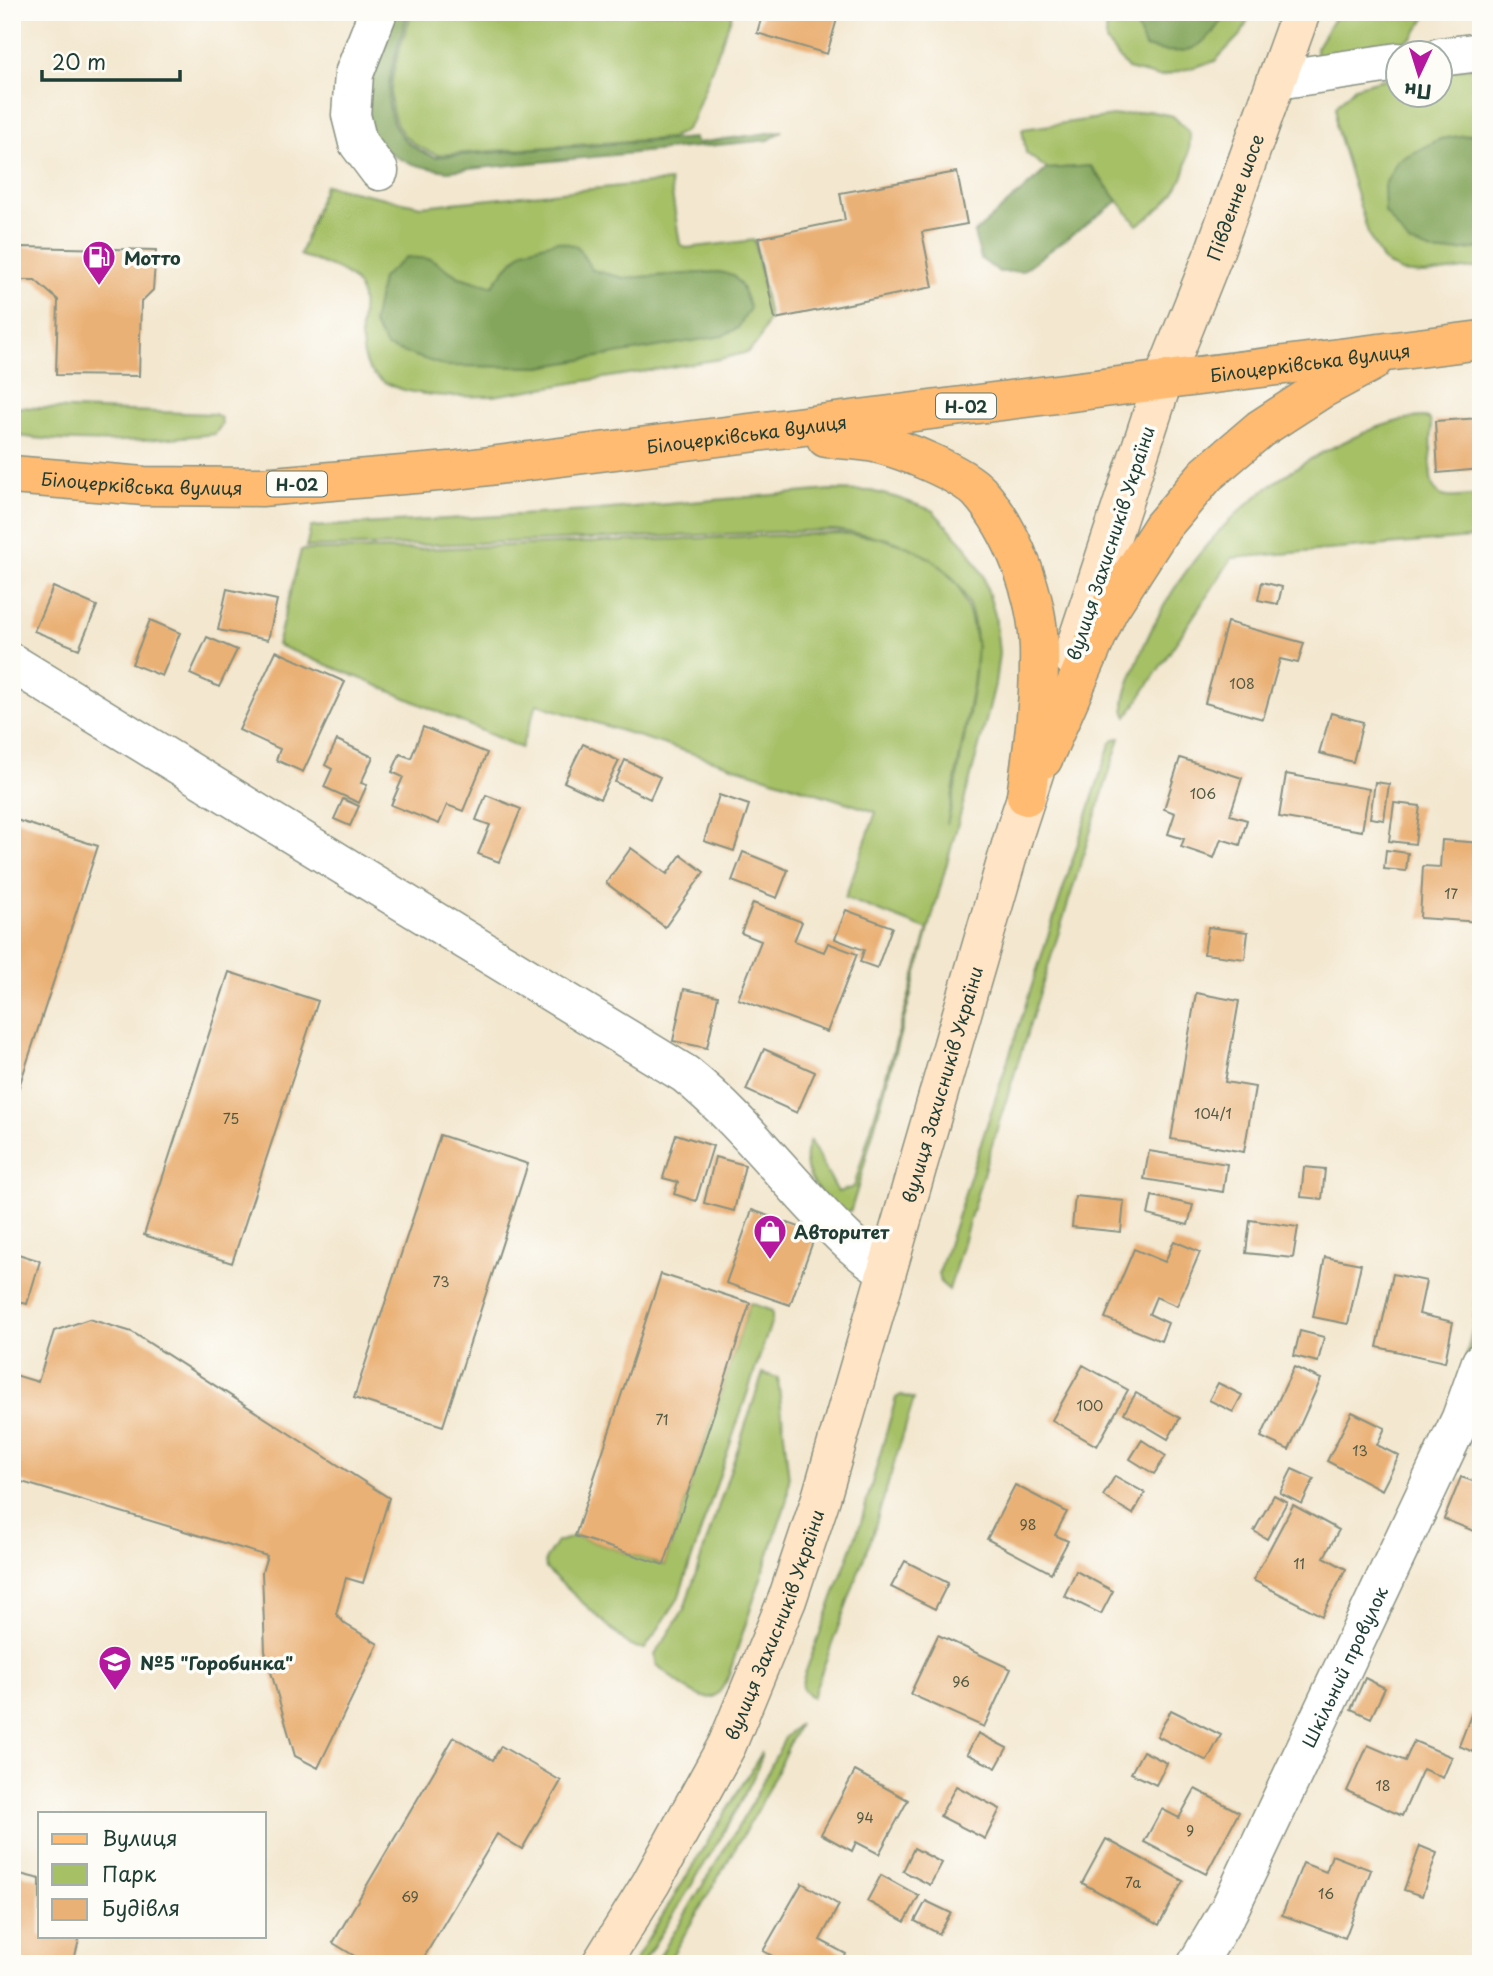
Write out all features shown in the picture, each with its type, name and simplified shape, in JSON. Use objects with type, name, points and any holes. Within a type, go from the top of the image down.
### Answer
[{"type":"main road","name":"Білоцерківська вулиця","points":[[12,475],[144,486],[261,487],[450,471],[1481,340]]},
{"type":"main road","points":[[1027,796],[1108,611],[1162,527],[1206,475],[1260,429],[1320,390],[1395,350]]},
{"type":"main road","points":[[687,441],[807,436],[878,444],[932,462],[977,490],[1008,532],[1028,583],[1040,645],[1038,706],[1027,796]]},
{"type":"street","points":[[377,12],[354,74],[351,116],[358,143],[379,171]]},
{"type":"street","name":"Південне шосе","points":[[1163,381],[1214,253],[1301,12]]},
{"type":"street","points":[[1454,55],[1481,52]]},
{"type":"street","points":[[1277,80],[1384,64]]},
{"type":"street","name":"вулиця Захисників України","points":[[601,1964],[651,1883],[727,1745],[786,1600],[821,1498],[1027,796],[1163,381]]},
{"type":"street","points":[[12,663],[685,1074],[715,1098],[742,1125],[849,1243],[886,1271]]},
{"type":"street","name":"Шкільний провулок","points":[[1197,1964],[1241,1885],[1461,1418],[1481,1362]]},
{"type":"green space","points":[[393,12],[409,12],[391,75],[391,115],[398,132],[413,146],[435,157],[694,138],[697,143],[782,131],[769,140],[448,171],[404,161],[368,135],[369,72]]},
{"type":"green space","points":[[412,12],[733,12],[693,119],[685,131],[670,138],[438,155],[415,145],[401,131],[393,114],[393,75]]},
{"type":"green space","points":[[1107,12],[1138,12],[1136,24],[1213,34],[1227,12],[1252,12],[1242,33],[1215,61],[1159,77],[1128,69],[1106,42]]},
{"type":"green space","points":[[1138,12],[1227,12],[1211,35],[1194,48],[1173,52],[1145,47],[1136,24]]},
{"type":"green space","points":[[1338,12],[1429,12],[1413,37],[1384,38],[1384,52],[1375,57],[1316,57],[1316,48]]},
{"type":"green space","points":[[1481,66],[1481,133],[1440,139],[1438,253],[1481,248],[1481,267],[1424,274],[1401,272],[1382,260],[1369,236],[1336,127],[1336,106],[1355,87],[1384,79],[1384,108],[1454,108],[1454,69]]},
{"type":"green space","points":[[1148,111],[1173,116],[1190,133],[1189,149],[1183,176],[1170,198],[1137,225],[1091,166],[1047,169],[1026,153],[1022,129]]},
{"type":"green space","points":[[1481,133],[1481,248],[1438,253],[1409,243],[1385,212],[1384,186],[1397,161],[1440,139]]},
{"type":"green space","points":[[1090,166],[1118,201],[1022,271],[999,272],[981,259],[974,233],[1047,169]]},
{"type":"green space","points":[[670,181],[680,244],[686,248],[755,240],[769,318],[759,341],[748,352],[720,359],[493,396],[424,394],[390,385],[376,376],[367,365],[361,338],[362,296],[356,283],[334,268],[300,255],[325,185],[421,206]],"holes":[[[577,246],[592,270],[623,278],[718,272],[733,275],[619,351],[540,367],[431,259],[459,277],[492,286]]]},
{"type":"green space","points":[[557,241],[577,246],[592,270],[623,278],[718,272],[733,275],[742,287],[750,308],[738,328],[722,336],[540,367],[445,366],[387,347],[373,324],[382,278],[406,257],[431,259],[459,277],[492,286],[524,250]]},
{"type":"green space","points":[[12,407],[215,414],[221,418],[222,424],[215,434],[139,440],[37,438],[12,435]]},
{"type":"green space","points":[[1424,417],[1430,420],[1432,429],[1430,465],[1434,487],[1439,494],[1448,497],[1481,495],[1481,537],[1232,558],[1127,717],[1124,705],[1127,690],[1153,625],[1195,559],[1220,530],[1248,503],[1312,458],[1375,428],[1404,419]]},
{"type":"green space","points":[[830,490],[871,491],[932,510],[966,546],[983,575],[995,615],[999,653],[995,684],[986,721],[858,1187],[851,1210],[843,1214],[819,1192],[813,1182],[808,1173],[806,1152],[810,1141],[838,1192],[854,1187],[928,930],[845,898],[876,812],[537,704],[521,748],[277,645],[301,550],[419,549],[838,533],[881,538],[910,548],[876,536],[835,530],[306,547],[311,527],[587,511]],"holes":[[[958,585],[968,602],[974,625],[976,640]],[[976,656],[972,697],[956,785],[947,824]]]},
{"type":"green space","points":[[1120,738],[949,1290],[941,1283],[939,1273],[1110,744],[1114,739]]},
{"type":"green space","points":[[1481,1233],[1480,1313],[1463,1386],[1461,1380],[1474,1322]]},
{"type":"green space","points":[[750,1303],[772,1311],[772,1320],[678,1599],[645,1649],[630,1646],[546,1569],[545,1560],[557,1542],[575,1536],[664,1565]]},
{"type":"green space","points":[[763,1373],[778,1378],[789,1479],[787,1500],[727,1680],[717,1694],[706,1698],[675,1681],[657,1665],[655,1655],[684,1609]]},
{"type":"green space","points":[[901,1395],[914,1399],[872,1536],[812,1698],[802,1688],[803,1679],[861,1522],[896,1398]]},
{"type":"green space","points":[[799,1724],[759,1808],[667,1964],[655,1964],[750,1807],[786,1736]]},
{"type":"green space","points":[[761,1754],[746,1792],[709,1856],[642,1964],[633,1964]]},
{"type":"building","points":[[763,12],[839,12],[827,54],[757,33]]},
{"type":"building","points":[[957,172],[967,224],[922,232],[933,287],[775,319],[758,238],[845,220],[840,193]]},
{"type":"building","points":[[21,247],[156,250],[153,290],[141,302],[139,376],[56,375],[58,300],[35,280],[20,280]]},
{"type":"building","points":[[1481,418],[1481,469],[1438,473],[1435,421]]},
{"type":"building","points":[[1262,582],[1282,587],[1278,604],[1258,600]]},
{"type":"building","points":[[53,587],[97,606],[79,649],[34,631]]},
{"type":"building","points":[[227,589],[277,600],[268,640],[218,630]]},
{"type":"building","points":[[150,620],[180,633],[162,676],[132,664]]},
{"type":"building","points":[[1227,622],[1304,643],[1298,663],[1280,659],[1263,719],[1205,703]]},
{"type":"building","points":[[207,637],[237,650],[219,687],[190,674]]},
{"type":"building","points":[[276,651],[345,682],[303,772],[276,760],[280,749],[239,730]]},
{"type":"building","points":[[1331,713],[1363,722],[1353,762],[1319,753]]},
{"type":"building","points":[[423,727],[487,753],[463,811],[447,805],[439,824],[391,805],[403,777],[392,772],[400,754],[411,758]]},
{"type":"building","points":[[337,740],[373,757],[361,783],[367,785],[359,803],[324,787],[332,769],[325,765]]},
{"type":"building","points":[[583,744],[619,761],[600,799],[564,782]]},
{"type":"building","points":[[1180,758],[1242,778],[1230,815],[1247,820],[1240,845],[1221,839],[1214,858],[1181,847],[1184,839],[1168,834],[1175,813],[1164,809]]},
{"type":"building","points":[[625,760],[660,777],[650,799],[615,782]]},
{"type":"building","points":[[1286,774],[1369,789],[1362,831],[1279,817]]},
{"type":"building","points":[[1375,782],[1389,784],[1384,820],[1370,818]]},
{"type":"building","points":[[486,795],[521,809],[499,862],[478,854],[490,825],[476,820]]},
{"type":"building","points":[[719,795],[749,805],[734,851],[704,841]]},
{"type":"building","points":[[343,799],[359,806],[350,826],[334,819]]},
{"type":"building","points":[[1394,803],[1420,806],[1415,844],[1389,841]]},
{"type":"building","points":[[13,819],[98,846],[13,1105],[12,821]]},
{"type":"building","points":[[1442,840],[1481,843],[1481,922],[1420,918],[1423,866],[1440,867]]},
{"type":"building","points":[[631,848],[667,874],[681,855],[704,872],[665,927],[606,883]]},
{"type":"building","points":[[1386,850],[1408,853],[1406,871],[1384,869]]},
{"type":"building","points":[[743,852],[788,870],[777,898],[732,881]]},
{"type":"building","points":[[753,903],[802,922],[794,941],[824,952],[828,943],[857,954],[827,1032],[738,999],[761,941],[741,933]]},
{"type":"building","points":[[846,910],[892,927],[877,968],[860,962],[864,950],[835,939]]},
{"type":"building","points":[[1208,927],[1248,932],[1245,959],[1204,954]]},
{"type":"building","points":[[229,972],[318,1001],[232,1263],[144,1235]]},
{"type":"building","points":[[684,989],[718,996],[707,1048],[673,1041]]},
{"type":"building","points":[[1196,993],[1239,1001],[1225,1082],[1255,1087],[1244,1152],[1171,1139]]},
{"type":"building","points":[[764,1049],[815,1072],[797,1113],[746,1090]]},
{"type":"building","points":[[676,1134],[713,1146],[696,1201],[674,1194],[678,1182],[663,1178]]},
{"type":"building","points":[[440,1135],[528,1164],[443,1426],[354,1398]]},
{"type":"building","points":[[1149,1151],[1227,1164],[1223,1192],[1144,1179]]},
{"type":"building","points":[[715,1157],[745,1165],[734,1211],[704,1203]]},
{"type":"building","points":[[1304,1167],[1325,1169],[1322,1199],[1301,1197]]},
{"type":"building","points":[[1075,1196],[1124,1201],[1121,1232],[1072,1227]]},
{"type":"building","points":[[1152,1196],[1193,1205],[1188,1225],[1148,1215]]},
{"type":"building","name":"Авторитет","points":[[752,1210],[816,1233],[790,1305],[726,1283]]},
{"type":"building","points":[[1250,1220],[1298,1227],[1293,1258],[1246,1253]]},
{"type":"building","points":[[1174,1241],[1200,1252],[1177,1306],[1156,1297],[1149,1314],[1168,1323],[1161,1341],[1105,1318],[1134,1249],[1165,1262]]},
{"type":"building","points":[[12,1252],[40,1261],[27,1304],[12,1300]]},
{"type":"building","points":[[1325,1257],[1361,1264],[1348,1324],[1313,1317]]},
{"type":"building","points":[[661,1274],[750,1303],[664,1565],[575,1536]]},
{"type":"building","points":[[1393,1274],[1426,1281],[1419,1314],[1453,1322],[1445,1362],[1377,1347]]},
{"type":"building","points":[[89,1319],[132,1332],[389,1498],[363,1583],[346,1578],[336,1614],[345,1624],[378,1644],[318,1768],[295,1756],[265,1651],[262,1572],[267,1556],[12,1479],[12,1374],[38,1382],[54,1331]]},
{"type":"building","points":[[1300,1331],[1324,1337],[1318,1362],[1294,1356]]},
{"type":"building","points":[[1083,1365],[1128,1390],[1097,1446],[1052,1420]]},
{"type":"building","points":[[1294,1367],[1321,1379],[1289,1450],[1261,1437]]},
{"type":"building","points":[[1218,1383],[1242,1395],[1233,1412],[1209,1400]]},
{"type":"building","points":[[1136,1393],[1180,1418],[1168,1439],[1124,1413]]},
{"type":"building","points":[[1352,1412],[1385,1428],[1377,1445],[1399,1456],[1382,1490],[1327,1461]]},
{"type":"building","points":[[1142,1440],[1166,1456],[1154,1474],[1130,1459]]},
{"type":"building","points":[[1292,1469],[1314,1479],[1302,1504],[1280,1493]]},
{"type":"building","points":[[1115,1476],[1145,1493],[1133,1514],[1103,1496]]},
{"type":"building","points":[[1461,1477],[1481,1484],[1481,1534],[1444,1519]]},
{"type":"building","points":[[1015,1485],[1067,1512],[1055,1535],[1068,1541],[1051,1573],[987,1539]]},
{"type":"building","points":[[1274,1495],[1287,1502],[1267,1539],[1254,1531]]},
{"type":"building","points":[[1293,1505],[1339,1530],[1324,1557],[1346,1569],[1322,1616],[1253,1580]]},
{"type":"building","points":[[905,1561],[948,1583],[935,1609],[891,1587]]},
{"type":"building","points":[[1076,1571],[1113,1591],[1101,1614],[1064,1596]]},
{"type":"building","points":[[938,1635],[1011,1669],[984,1727],[910,1694]]},
{"type":"building","points":[[1365,1678],[1385,1688],[1371,1718],[1351,1709]]},
{"type":"building","points":[[1171,1710],[1221,1735],[1207,1761],[1157,1736]]},
{"type":"building","points":[[1471,1715],[1481,1719],[1481,1755],[1459,1746]]},
{"type":"building","points":[[978,1733],[1007,1748],[996,1768],[967,1754]]},
{"type":"building","points":[[454,1737],[493,1760],[501,1746],[561,1781],[522,1849],[497,1834],[420,1964],[368,1964],[333,1943]]},
{"type":"building","points":[[1414,1741],[1452,1757],[1443,1778],[1423,1769],[1402,1816],[1347,1791],[1368,1745],[1405,1761]]},
{"type":"building","points":[[1143,1751],[1167,1763],[1156,1785],[1131,1773]]},
{"type":"building","points":[[855,1771],[908,1800],[879,1854],[856,1842],[852,1851],[821,1834]]},
{"type":"building","points":[[956,1786],[1000,1809],[985,1839],[940,1816]]},
{"type":"building","points":[[1195,1789],[1239,1812],[1206,1874],[1144,1842],[1162,1809],[1179,1818]]},
{"type":"building","points":[[1106,1839],[1183,1881],[1159,1925],[1082,1883]]},
{"type":"building","points":[[1420,1846],[1437,1853],[1422,1896],[1404,1890]]},
{"type":"building","points":[[914,1848],[942,1863],[930,1885],[903,1871]]},
{"type":"building","points":[[1332,1855],[1371,1870],[1345,1938],[1282,1915],[1303,1863],[1326,1872]]},
{"type":"building","points":[[12,1872],[38,1878],[38,1938],[80,1938],[73,1964],[12,1964]]},
{"type":"building","points":[[881,1875],[919,1896],[905,1922],[867,1901]]},
{"type":"building","points":[[802,1883],[839,1905],[820,1940],[846,1954],[841,1964],[787,1964],[763,1951]]},
{"type":"building","points":[[926,1901],[951,1913],[939,1934],[915,1921]]},
{"type":"place","name":"Мотто","points":[[99,287]]},
{"type":"place","name":"Авторитет","points":[[770,1261]]},
{"type":"place","name":"№5 \"Горобинка\"","points":[[115,1692]]}]
